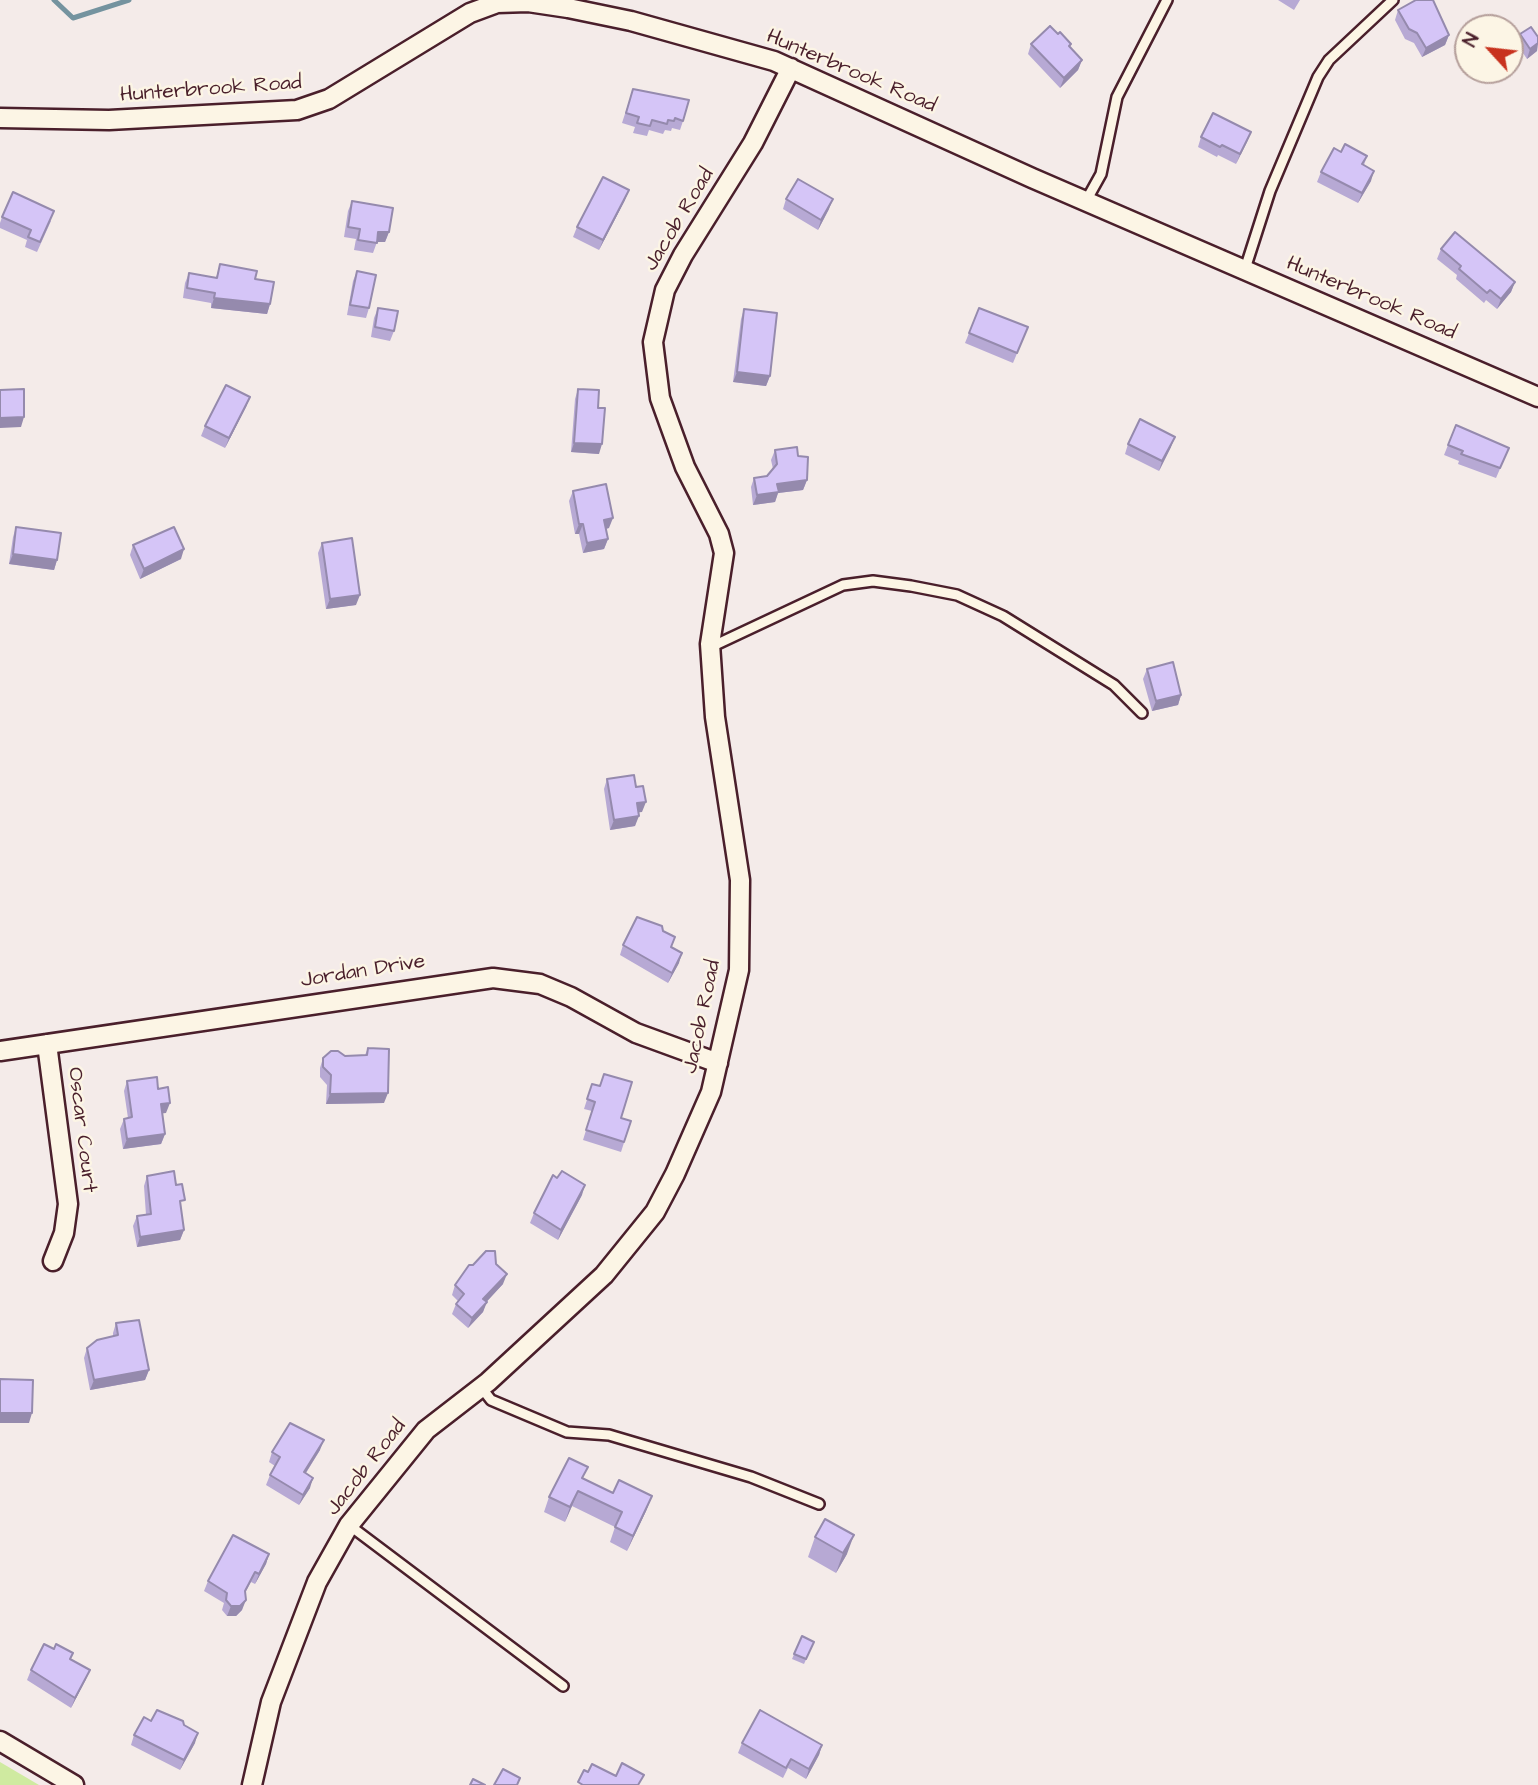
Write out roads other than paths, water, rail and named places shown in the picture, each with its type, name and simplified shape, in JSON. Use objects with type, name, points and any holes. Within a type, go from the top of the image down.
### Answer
[{"type":"street","name":"Hunterbrook Road","points":[[0,118],[109,120],[297,110],[329,99],[470,13],[497,3],[528,2],[631,21],[791,68],[1086,201],[1538,397]]},
{"type":"street","name":"Jacob Road","points":[[252,1785],[271,1702],[317,1582],[349,1525],[426,1430],[481,1387],[604,1275],[655,1212],[676,1174],[701,1116],[718,1063],[739,970],[740,880],[716,717],[711,648],[724,553],[719,534],[685,467],[660,398],[653,342],[665,290],[683,255],[753,143],[791,68]]},
{"type":"street","name":"Jordan Drive","points":[[0,1051],[493,978],[540,984],[571,997],[636,1033],[718,1063]]},
{"type":"street","name":"Oscar Court","points":[[47,1044],[68,1204],[64,1233],[53,1261]]},
{"type":"street","points":[[0,1741],[74,1785]]},
{"type":"lane","points":[[1086,201],[1101,174],[1117,97],[1167,0]]},
{"type":"lane","points":[[1245,269],[1270,191],[1318,77],[1329,60],[1393,0]]},
{"type":"lane","points":[[711,648],[843,585],[873,581],[911,586],[957,595],[1003,616],[1114,685],[1142,713]]},
{"type":"lane","points":[[481,1387],[491,1400],[567,1432],[609,1434],[751,1477],[819,1504]]},
{"type":"lane","points":[[349,1525],[563,1686]]},
{"type":"waterway","points":[[54,0],[73,18],[129,0]]}]
